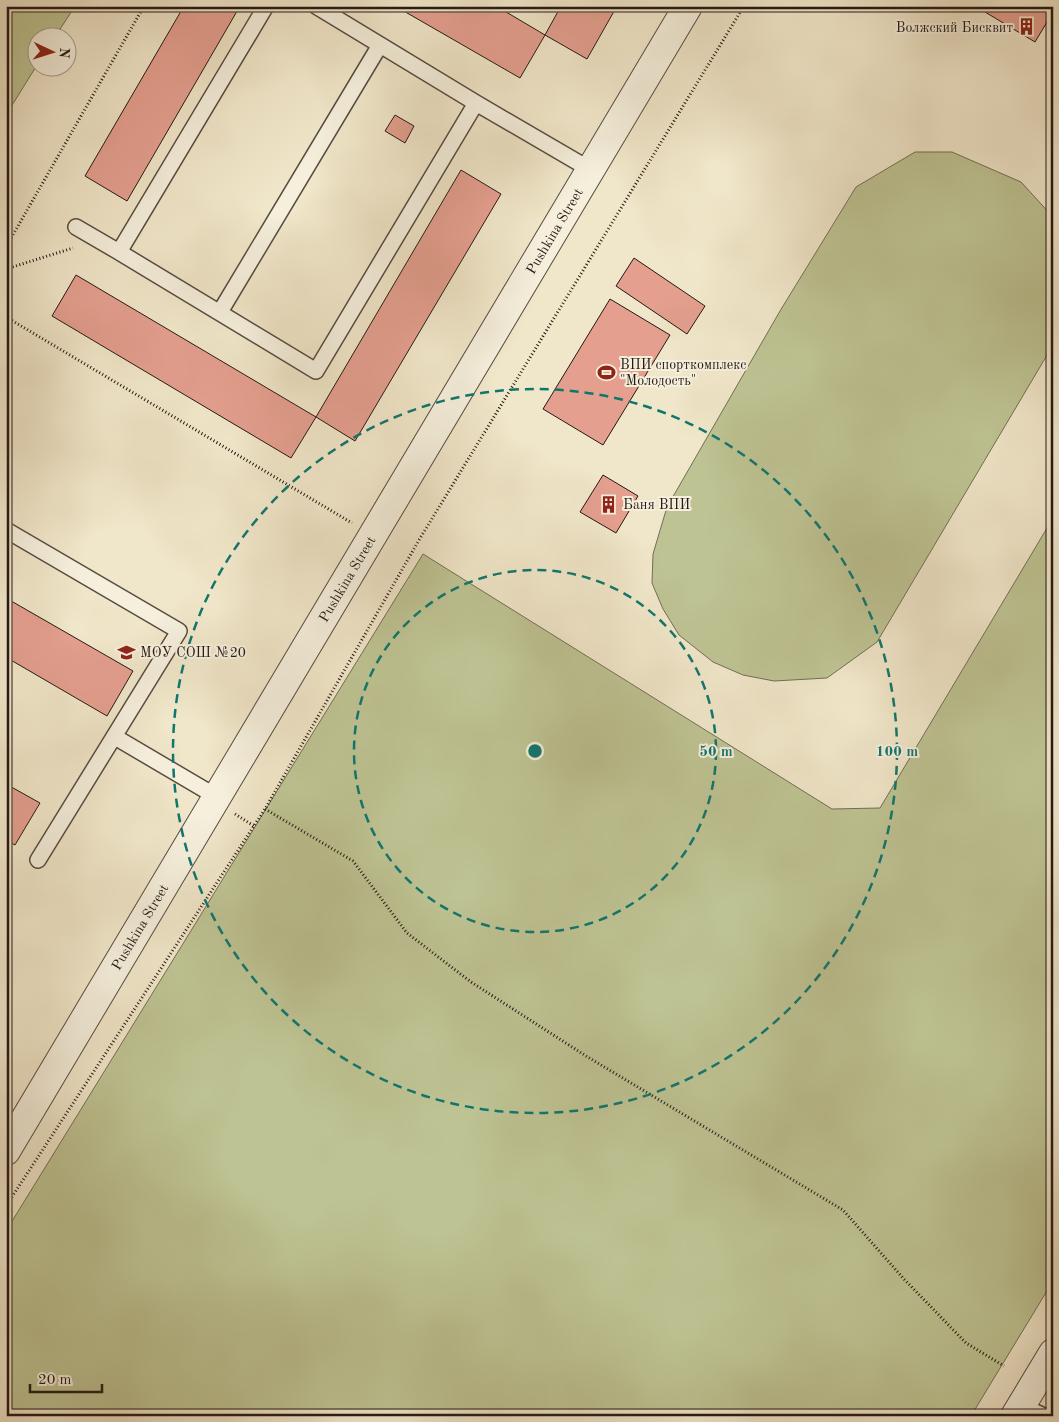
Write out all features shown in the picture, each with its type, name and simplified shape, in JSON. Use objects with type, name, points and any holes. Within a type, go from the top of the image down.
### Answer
[{"type":"street","name":"Pushkina Street","points":[[6,1151],[224,804],[688,6]]},
{"type":"street","points":[[1027,1412],[1052,1357]]},
{"type":"lane","points":[[119,252],[266,6]]},
{"type":"lane","points":[[316,6],[591,170]]},
{"type":"lane","points":[[220,312],[380,45]]},
{"type":"lane","points":[[76,227],[316,370],[476,103]]},
{"type":"lane","points":[[6,530],[179,631],[38,860]]},
{"type":"lane","points":[[115,736],[224,804]]},
{"type":"path","points":[[6,248],[144,6]]},
{"type":"path","points":[[6,1206],[265,809],[419,540],[744,6]]},
{"type":"path","points":[[6,268],[99,240]]},
{"type":"path","points":[[6,317],[352,523]]},
{"type":"path","points":[[224,804],[254,826]]},
{"type":"path","points":[[265,809],[353,861],[406,933],[471,982],[586,1056],[843,1210],[903,1278],[966,1343],[1004,1366]]},
{"type":"green space","points":[[6,6],[75,6],[61,28],[28,28],[29,78],[6,115]]},
{"type":"green space","points":[[915,152],[952,152],[1021,182],[1053,217],[1053,345],[877,642],[827,678],[774,681],[743,675],[713,662],[679,635],[663,609],[652,583],[653,554],[667,507],[780,311],[856,187]]},
{"type":"green space","points":[[1053,518],[1053,1281],[971,1416],[6,1416],[6,1231],[423,554],[832,809],[880,808]]},
{"type":"building","points":[[184,6],[240,6],[127,201],[85,176]]},
{"type":"building","points":[[395,6],[496,6],[545,35],[520,78]]},
{"type":"building","points":[[561,6],[617,6],[587,59],[545,35]]},
{"type":"building","name":"Волжский Бисквит","points":[[975,6],[1053,6],[1053,12],[1035,42]]},
{"type":"building","points":[[395,115],[414,126],[405,143],[385,131]]},
{"type":"building","points":[[461,170],[501,194],[355,441],[316,417]]},
{"type":"building","points":[[634,258],[705,306],[687,334],[616,286]]},
{"type":"building","points":[[76,275],[316,417],[291,458],[52,316]]},
{"type":"building","name":"ВПИ спорткомплекс \"Молодость\"","points":[[610,299],[670,335],[603,445],[543,409]]},
{"type":"building","name":"Баня ВПИ","points":[[603,475],[638,496],[616,533],[580,512]]},
{"type":"building","points":[[6,598],[133,671],[107,716],[9,659],[6,663]]},
{"type":"building","points":[[6,784],[40,803],[15,845],[6,840]]},
{"type":"place","name":"Волжский Бисквит","points":[[1027,27]]},
{"type":"place","name":"ВПИ спорткомплекс \"Молодость\"","points":[[606,372]]},
{"type":"place","name":"Баня ВПИ","points":[[609,504]]},
{"type":"place","name":"МОУ СОШ №20","points":[[126,652]]}]
